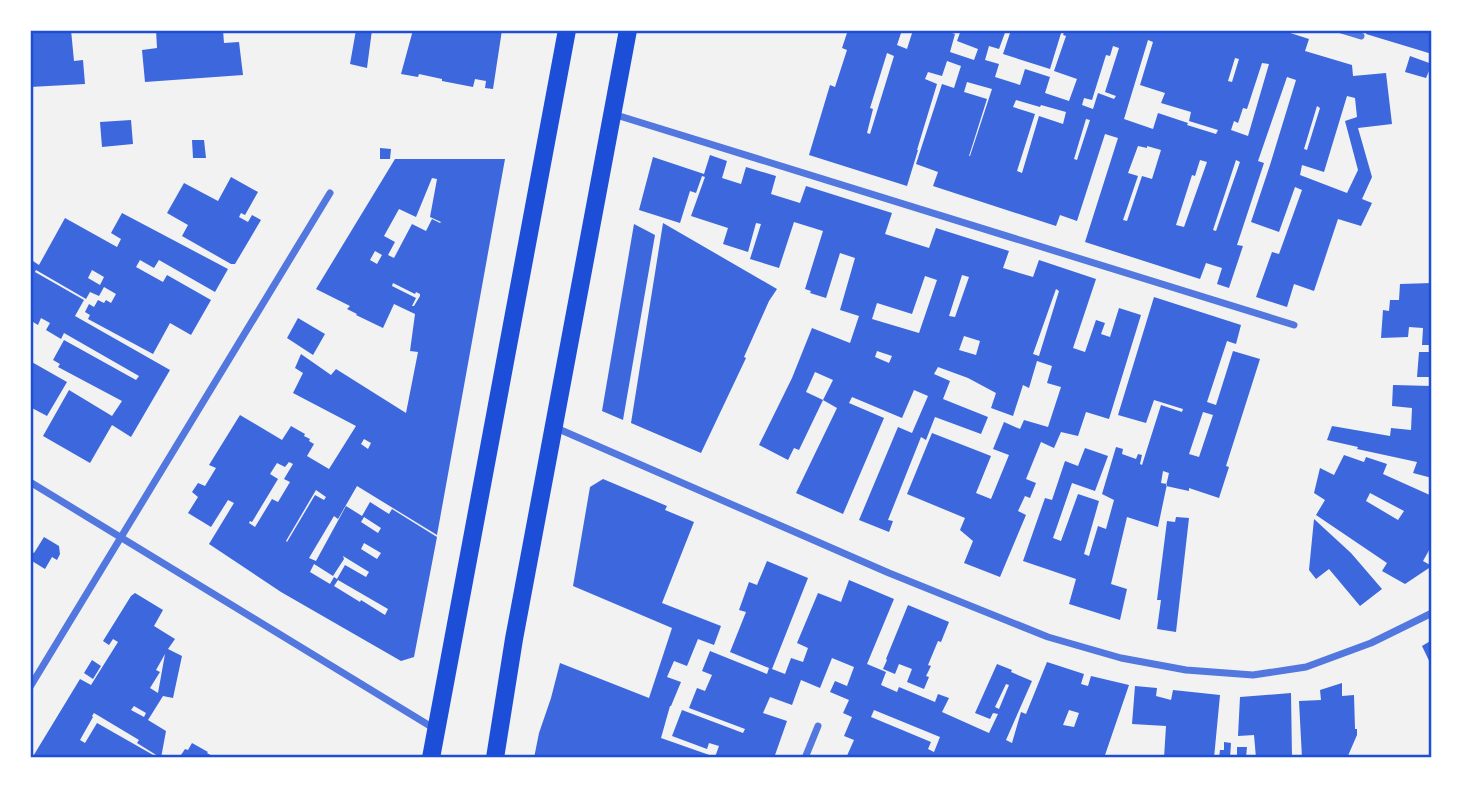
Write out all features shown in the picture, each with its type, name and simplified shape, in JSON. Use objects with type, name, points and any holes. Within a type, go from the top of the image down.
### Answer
[{"type":"main road","points":[[430,758],[567,30]]},
{"type":"main road","points":[[495,758],[514,639],[628,30]]},
{"type":"street","points":[[1341,30],[1361,36]]},
{"type":"street","points":[[612,114],[1294,325]]},
{"type":"street","points":[[30,687],[330,193]]},
{"type":"street","points":[[553,427],[889,573],[1048,638],[1121,658],[1186,670],[1253,675],[1307,667],[1371,643],[1432,613]]},
{"type":"street","points":[[30,482],[436,730]]},
{"type":"street","points":[[805,758],[818,726]]},
{"type":"building","points":[[30,30],[71,30],[74,61],[83,60],[85,84],[30,87]]},
{"type":"building","points":[[156,30],[223,30],[224,43],[239,42],[243,75],[145,82],[142,50],[157,48]]},
{"type":"building","points":[[356,30],[372,30],[367,68],[350,64]]},
{"type":"building","points":[[413,30],[502,30],[493,89],[485,88],[486,81],[475,79],[473,87],[419,74],[418,77],[401,74]]},
{"type":"building","points":[[848,30],[902,30],[897,45],[907,49],[913,30],[950,30],[949,32],[955,34],[950,52],[974,60],[978,49],[957,41],[961,30],[1006,30],[999,49],[989,46],[985,60],[999,64],[995,77],[1020,85],[1025,69],[1050,77],[1045,93],[1069,101],[1077,79],[1054,71],[1066,36],[1063,35],[1065,30],[1281,30],[1309,39],[1305,51],[1352,65],[1353,76],[1386,73],[1392,124],[1358,128],[1372,177],[1362,199],[1372,203],[1361,226],[1338,219],[1314,291],[1294,284],[1287,307],[1256,297],[1272,252],[1279,254],[1302,190],[1295,187],[1279,232],[1251,222],[1296,80],[1287,77],[1258,161],[1264,163],[1237,245],[1243,246],[1229,288],[1217,284],[1222,268],[1206,263],[1200,279],[1085,242],[1118,138],[1105,134],[1077,221],[1060,215],[1056,226],[933,186],[938,172],[916,164],[942,84],[954,88],[961,66],[947,61],[942,76],[928,72],[925,79],[937,84],[907,186],[809,155],[830,85],[835,87],[847,50],[842,48]],"holes":[[[1148,40],[1153,42],[1140,85],[1165,93],[1161,103],[1191,112],[1189,121],[1218,130],[1216,134],[1158,113],[1153,129],[1124,119]],[[1113,46],[1119,48],[1105,92],[1116,96],[1114,99],[1098,93],[1093,109],[1082,105],[1084,98],[1092,100],[1106,55],[1110,56]],[[887,53],[894,56],[870,134],[867,133],[873,109],[870,108]],[[1235,58],[1239,59],[1232,82],[1228,81]],[[1262,63],[1269,64],[1248,136],[1231,130],[1234,121],[1238,123],[1243,108],[1247,109]],[[967,82],[992,89],[969,156],[987,99],[964,92]],[[1347,96],[1355,98],[1357,117],[1345,121],[1358,170],[1347,193],[1300,175],[1302,165],[1324,172]],[[1016,100],[1066,112],[1063,124],[1039,116],[1022,173],[1017,171],[1035,114],[1013,107]],[[1317,106],[1320,108],[1307,150],[1304,149]],[[1086,119],[1090,120],[1077,160],[1074,159]],[[1138,146],[1161,150],[1152,179],[1142,176],[1127,221],[1123,220],[1138,176],[1128,173]],[[1200,160],[1207,162],[1184,227],[1176,225],[1192,175],[1195,176]],[[1236,160],[1240,162],[1216,231],[1213,230]]]},
{"type":"building","points":[[1011,30],[1062,30],[1050,69],[1003,54]]},
{"type":"building","points":[[1367,30],[1432,30],[1432,54],[1366,34]]},
{"type":"building","points":[[1410,56],[1432,64],[1426,78],[1405,72]]},
{"type":"building","points":[[131,120],[133,144],[102,147],[100,122]]},
{"type":"building","points":[[192,140],[204,140],[206,158],[193,158]]},
{"type":"building","points":[[380,148],[391,149],[390,159],[380,159]]},
{"type":"building","points":[[710,155],[727,161],[722,178],[741,184],[746,167],[776,176],[771,194],[800,203],[806,186],[892,213],[885,234],[929,248],[936,228],[1009,251],[1003,268],[1033,277],[1039,260],[1096,279],[1073,348],[1085,352],[1096,320],[1105,323],[1101,334],[1110,337],[1119,308],[1141,315],[1109,419],[1086,412],[1078,436],[1061,432],[1054,448],[1041,442],[1026,479],[1036,483],[1030,498],[1025,496],[1018,511],[1026,515],[1000,577],[964,563],[973,541],[960,530],[965,518],[907,494],[932,433],[991,456],[976,493],[991,499],[1009,455],[993,449],[1004,422],[1020,429],[1024,420],[1048,427],[1061,387],[1047,383],[1052,366],[1037,361],[1029,388],[1023,385],[1013,416],[991,408],[996,393],[968,378],[938,367],[934,374],[950,381],[943,399],[988,417],[981,434],[935,417],[926,440],[921,437],[888,520],[893,521],[889,532],[859,520],[898,427],[912,433],[928,396],[914,390],[902,418],[852,397],[849,403],[884,418],[843,514],[796,493],[837,408],[823,400],[799,450],[794,448],[788,460],[759,445],[792,378],[812,328],[850,343],[859,316],[840,310],[855,258],[840,253],[826,298],[810,293],[811,291],[805,289],[823,231],[794,222],[779,268],[750,259],[761,224],[756,223],[748,252],[723,244],[728,228],[691,216],[705,177],[702,176],[696,193],[690,191],[680,223],[639,210],[653,157],[704,174]],"holes":[[[962,275],[969,277],[955,317],[949,316]],[[925,276],[937,280],[919,333],[872,319],[877,303],[912,314]],[[1056,289],[1059,291],[1039,356],[1033,354]],[[964,336],[980,341],[976,355],[959,350]],[[877,351],[892,356],[889,363],[875,357]],[[815,372],[833,380],[823,400],[806,392]]]},
{"type":"building","points":[[395,159],[505,159],[437,535],[357,486],[338,519],[334,516],[309,558],[316,561],[346,506],[362,516],[370,502],[389,514],[392,509],[437,537],[414,657],[401,661],[281,592],[209,544],[234,503],[228,500],[211,527],[188,513],[198,497],[192,492],[198,483],[205,486],[216,468],[209,465],[240,415],[282,440],[291,426],[305,434],[314,444],[307,456],[329,469],[356,426],[293,393],[303,373],[295,368],[301,354],[331,375],[336,369],[406,413],[418,352],[410,351],[415,314],[394,304],[383,328],[347,309],[350,306],[316,289]],"holes":[[[432,178],[437,179],[430,217],[441,222],[432,219],[426,231],[412,224],[394,258],[388,255],[395,242],[384,236],[399,209],[416,217]],[[375,251],[382,255],[377,264],[370,260]],[[393,283],[420,294],[412,306],[416,298],[392,286]],[[364,439],[371,443],[368,449],[361,444]],[[289,462],[293,464],[284,479],[290,482],[278,502],[272,499],[255,527],[249,523],[278,479],[270,474],[277,463],[285,467]],[[316,490],[326,497],[324,500],[315,495],[287,542]],[[364,517],[381,528],[378,533],[361,522]],[[364,543],[381,553],[377,559],[361,549]],[[343,556],[369,572],[366,577],[345,565],[337,579],[334,577],[330,584],[310,572],[314,564],[333,576],[344,559]],[[338,580],[388,609],[385,615],[361,600],[360,602],[334,586]]]},
{"type":"building","points":[[231,177],[258,192],[245,215],[241,213],[239,217],[248,222],[252,215],[261,220],[235,264],[182,236],[188,225],[167,213],[184,183],[218,201]]},
{"type":"building","points":[[122,213],[228,269],[215,292],[159,260],[154,268],[140,260],[136,267],[163,282],[167,275],[211,300],[191,335],[170,323],[153,354],[88,319],[90,315],[85,312],[89,304],[94,307],[98,300],[111,303],[116,294],[104,287],[99,296],[90,292],[86,299],[36,270],[35,272],[84,300],[75,316],[170,370],[131,437],[112,425],[90,463],[43,436],[69,390],[112,416],[122,401],[58,367],[60,364],[53,360],[64,340],[136,380],[139,376],[64,333],[61,339],[46,330],[50,323],[41,318],[38,325],[33,322],[30,327],[30,259],[39,265],[65,218],[117,247],[121,239],[111,233]],"holes":[[[92,270],[104,277],[100,285],[88,278]]]},
{"type":"building","points":[[663,223],[777,289],[769,301],[744,357],[746,358],[701,453],[631,423]]},
{"type":"building","points":[[634,224],[655,235],[623,420],[602,411]]},
{"type":"building","points":[[1432,283],[1432,345],[1422,345],[1423,328],[1409,327],[1408,337],[1381,338],[1383,310],[1389,311],[1390,300],[1399,300],[1400,284]]},
{"type":"building","points":[[1154,297],[1241,325],[1236,344],[1227,341],[1207,402],[1216,405],[1233,351],[1260,359],[1226,466],[1229,467],[1219,498],[1189,488],[1189,491],[1167,486],[1158,527],[1127,517],[1111,584],[1127,589],[1120,620],[1069,604],[1076,579],[1023,561],[1045,498],[1052,500],[1065,461],[1078,466],[1085,448],[1108,456],[1095,491],[1072,483],[1053,538],[1061,541],[1078,494],[1099,501],[1084,554],[1089,556],[1098,526],[1106,529],[1114,500],[1102,494],[1116,447],[1123,449],[1122,454],[1136,459],[1138,454],[1142,455],[1142,465],[1161,405],[1182,412],[1183,409],[1154,400],[1146,423],[1118,415]],"holes":[[[1203,412],[1213,415],[1199,457],[1189,454]],[[1163,471],[1169,473],[1166,484],[1161,483]]]},
{"type":"building","points":[[298,318],[325,334],[313,355],[287,338]]},
{"type":"building","points":[[1419,352],[1432,352],[1432,377],[1417,377]]},
{"type":"building","points":[[30,361],[67,382],[47,416],[32,408],[30,411]]},
{"type":"building","points":[[1393,385],[1432,386],[1432,478],[1413,473],[1417,462],[1327,440],[1332,426],[1390,436],[1391,428],[1411,430],[1412,408],[1392,406]]},
{"type":"building","points":[[1344,455],[1364,462],[1366,457],[1387,464],[1383,474],[1432,496],[1432,545],[1423,561],[1432,566],[1405,584],[1382,571],[1387,563],[1316,515],[1325,500],[1314,493],[1320,468],[1334,475]],"holes":[[[1370,493],[1404,511],[1398,520],[1366,501]]]},
{"type":"building","points":[[603,479],[667,506],[665,510],[694,522],[662,603],[721,626],[714,645],[698,639],[687,666],[674,661],[667,677],[681,682],[670,706],[661,738],[715,757],[719,746],[709,743],[707,749],[672,736],[682,710],[743,733],[745,729],[689,708],[697,688],[705,691],[712,675],[702,671],[710,651],[767,674],[769,668],[730,652],[746,612],[739,610],[749,582],[757,585],[767,561],[808,578],[772,669],[785,674],[791,658],[803,662],[808,648],[797,643],[818,593],[841,602],[849,580],[894,599],[867,664],[886,672],[881,685],[897,692],[899,687],[935,702],[938,694],[949,698],[942,712],[989,733],[998,714],[993,713],[990,719],[975,713],[997,664],[1032,681],[1006,740],[1012,743],[1021,712],[1026,714],[1047,662],[1084,674],[1081,684],[1088,686],[1091,676],[1129,685],[1104,758],[846,758],[854,740],[844,736],[852,717],[843,713],[849,700],[830,692],[835,681],[847,686],[854,667],[832,658],[820,688],[801,680],[792,705],[770,697],[763,713],[787,721],[774,758],[534,758],[560,663],[649,698],[672,628],[573,586],[590,487]],"holes":[[[1006,684],[1009,685],[999,709],[995,707]],[[874,710],[940,737],[934,752],[928,749],[931,742],[871,717]],[[1069,710],[1079,713],[1074,727],[1063,725]]]},
{"type":"building","points":[[1176,517],[1189,518],[1176,632],[1157,629],[1161,600],[1157,600],[1167,521],[1175,522]]},
{"type":"building","points":[[1314,519],[1351,553],[1382,589],[1360,606],[1329,569],[1316,579],[1309,570]]},
{"type":"building","points":[[44,537],[59,546],[60,554],[57,560],[52,557],[45,569],[32,561],[30,565],[30,551],[34,553]]},
{"type":"building","points":[[135,593],[163,610],[154,626],[175,639],[168,649],[182,656],[173,698],[163,696],[148,720],[166,731],[161,758],[137,743],[139,740],[94,713],[80,740],[85,743],[97,723],[155,756],[32,758],[80,679],[91,685],[118,642],[113,639],[109,645],[103,641]],"holes":[[[165,654],[158,693],[150,688],[160,672],[156,670]],[[134,706],[146,713],[144,717],[131,710]]]},
{"type":"building","points":[[908,605],[949,622],[928,665],[931,666],[924,689],[907,682],[912,669],[899,664],[895,674],[883,669]]},
{"type":"building","points":[[1432,640],[1432,667],[1422,646]]},
{"type":"building","points":[[92,660],[101,666],[93,679],[84,673]]},
{"type":"building","points":[[1342,683],[1342,696],[1354,695],[1357,729],[1347,758],[1302,758],[1299,701],[1321,700],[1320,690]]},
{"type":"building","points":[[1135,686],[1157,688],[1156,696],[1171,700],[1173,690],[1220,695],[1214,758],[1164,758],[1166,726],[1132,724]]},
{"type":"building","points":[[1291,693],[1292,758],[1256,758],[1254,735],[1238,736],[1240,697]]},
{"type":"building","points":[[1224,742],[1231,743],[1230,758],[1219,758],[1220,750],[1224,750]]},
{"type":"building","points":[[192,743],[208,752],[216,758],[179,758]]},
{"type":"building","points":[[1237,747],[1247,747],[1246,758],[1237,758]]}]
